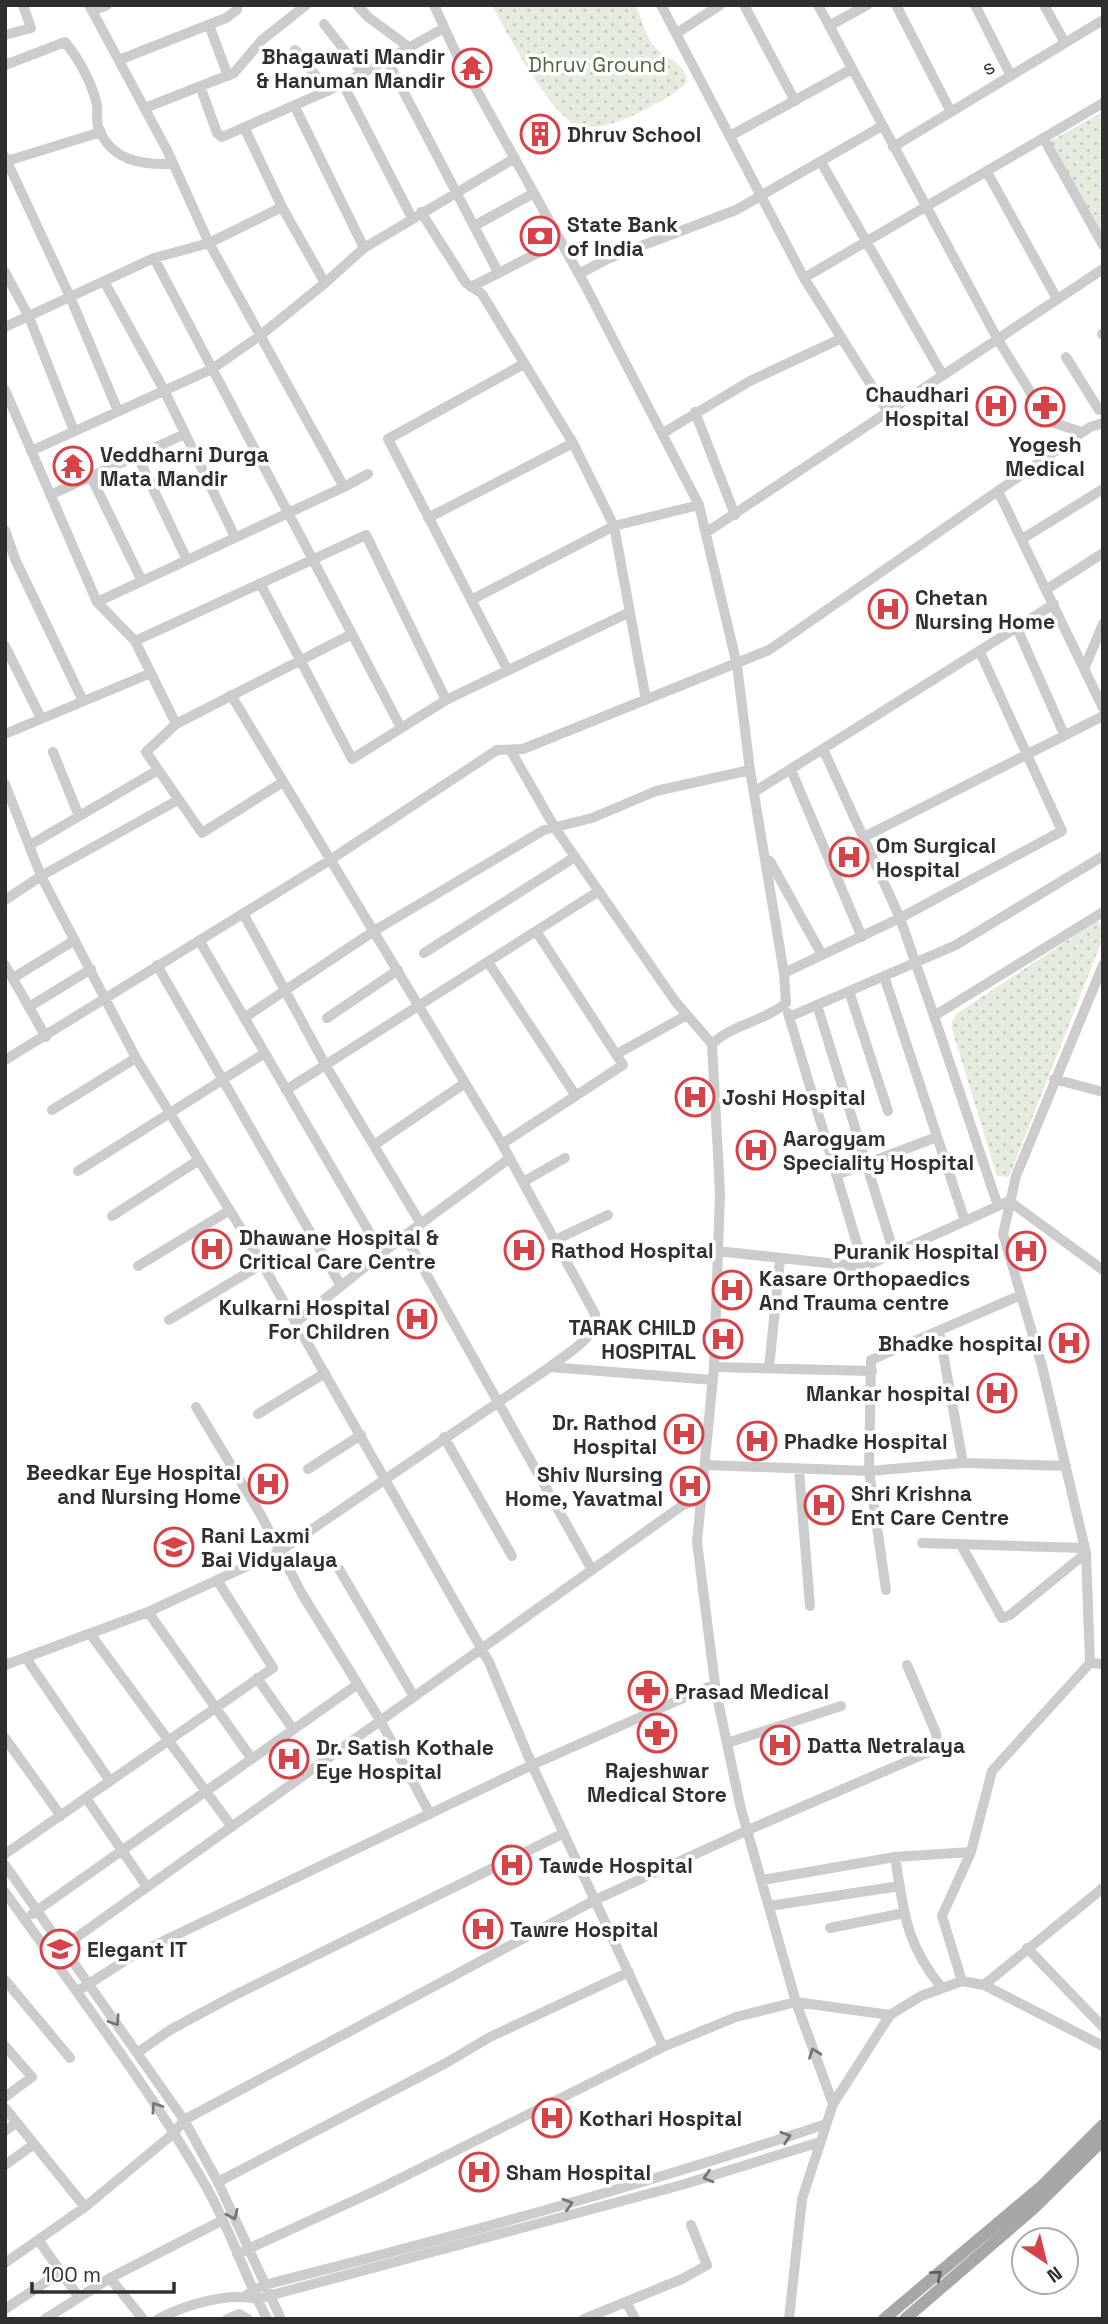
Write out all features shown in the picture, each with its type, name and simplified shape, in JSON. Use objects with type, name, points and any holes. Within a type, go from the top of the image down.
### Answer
[{"type":"main road","points":[[884,2319],[1042,2186],[1103,2125]]},
{"type":"main road","points":[[905,2319],[1034,2208],[1103,2140]]},
{"type":"street","points":[[5,35],[31,28],[23,5]]},
{"type":"street","points":[[107,5],[91,8],[145,108],[209,243],[344,487]]},
{"type":"street","points":[[119,60],[233,14],[237,5]]},
{"type":"street","points":[[357,5],[368,17],[410,48]]},
{"type":"street","points":[[434,5],[514,158],[579,274],[699,505],[737,665],[750,770],[789,1017],[864,1267]]},
{"type":"street","points":[[661,5],[759,197],[804,278],[888,412]]},
{"type":"street","points":[[677,33],[720,5]]},
{"type":"street","points":[[744,5],[795,101]]},
{"type":"street","points":[[818,5],[998,338],[1049,423],[1086,429]]},
{"type":"street","points":[[829,26],[867,5]]},
{"type":"street","points":[[896,5],[951,112]]},
{"type":"street","points":[[975,5],[1011,76]]},
{"type":"street","points":[[1044,5],[1065,43]]},
{"type":"street","points":[[145,108],[228,76],[239,69],[262,40],[299,7]]},
{"type":"street","name":"s","points":[[893,147],[1103,20]]},
{"type":"street","points":[[324,24],[363,74]]},
{"type":"street","points":[[209,25],[228,76]]},
{"type":"street","points":[[200,86],[219,136],[245,129],[328,92],[388,62],[444,28]]},
{"type":"street","points":[[5,65],[65,42],[89,83],[101,132],[114,152],[145,165],[173,164]]},
{"type":"street","points":[[295,50],[328,92]]},
{"type":"street","points":[[388,62],[498,272]]},
{"type":"street","points":[[730,136],[852,69]]},
{"type":"street","points":[[343,84],[416,215],[471,287],[482,294],[522,365],[573,443],[614,526],[646,700]]},
{"type":"street","points":[[804,278],[1103,103]]},
{"type":"street","points":[[295,107],[363,248]]},
{"type":"street","points":[[579,274],[607,259],[736,210],[882,126]]},
{"type":"street","points":[[245,129],[282,207],[325,283]]},
{"type":"street","points":[[101,132],[6,159],[71,299],[118,411]]},
{"type":"street","points":[[1044,139],[1103,245]]},
{"type":"street","points":[[31,451],[212,369],[261,335],[363,248],[514,158]]},
{"type":"street","points":[[821,162],[942,374]]},
{"type":"street","points":[[987,172],[1057,299]]},
{"type":"street","points":[[474,226],[534,193]]},
{"type":"street","points":[[5,327],[71,299],[154,258],[209,243],[282,207]]},
{"type":"street","points":[[471,287],[561,241]]},
{"type":"street","points":[[154,258],[401,728]]},
{"type":"street","points":[[707,532],[942,374],[1103,270]]},
{"type":"street","points":[[5,272],[29,317],[74,431]]},
{"type":"street","points":[[105,283],[164,390],[235,537]]},
{"type":"street","points":[[663,433],[750,381],[842,338]]},
{"type":"street","points":[[1066,357],[1101,409],[1086,429]]},
{"type":"street","points":[[506,669],[388,439],[522,365]]},
{"type":"street","points":[[5,390],[9,411],[31,451],[97,602],[135,641],[176,724]]},
{"type":"street","points":[[695,412],[735,514]]},
{"type":"street","points":[[5,1060],[330,860],[497,750],[523,749],[769,650],[1086,429],[1103,423]]},
{"type":"street","points":[[50,495],[185,434]]},
{"type":"street","points":[[428,518],[573,443]]},
{"type":"street","points":[[137,455],[187,560]]},
{"type":"street","points":[[97,602],[368,474]]},
{"type":"street","points":[[91,477],[142,581]]},
{"type":"street","points":[[1022,539],[1103,489]]},
{"type":"street","points":[[998,491],[1103,708]]},
{"type":"street","points":[[471,600],[614,526],[699,505]]},
{"type":"street","points":[[5,530],[15,559],[83,701]]},
{"type":"street","points":[[135,641],[366,535],[446,700]]},
{"type":"street","points":[[1047,589],[1103,553]]},
{"type":"street","points":[[260,583],[352,759],[446,700],[630,612]]},
{"type":"street","points":[[754,792],[824,751],[1054,604]]},
{"type":"street","points":[[1084,669],[1103,624]]},
{"type":"street","points":[[1017,628],[1064,734]]},
{"type":"street","points":[[283,782],[202,833],[146,752],[176,724],[352,634]]},
{"type":"street","points":[[5,646],[41,719]]},
{"type":"street","points":[[784,973],[900,918],[1062,831],[980,652]]},
{"type":"street","points":[[5,734],[151,673]]},
{"type":"street","points":[[5,1665],[148,1612],[280,1550],[550,1367],[592,1333],[597,1324],[595,1314],[502,1144],[231,695]]},
{"type":"street","points":[[864,837],[1027,752],[1103,716]]},
{"type":"street","points":[[511,751],[555,828],[687,1015],[712,1044],[720,1193],[714,1367],[697,1542],[715,1684],[748,1830],[796,2003],[833,2104]]},
{"type":"street","points":[[824,751],[900,918],[998,1206]]},
{"type":"street","points":[[53,752],[79,816]]},
{"type":"street","points":[[30,845],[158,769]]},
{"type":"street","points":[[792,769],[862,937]]},
{"type":"street","points":[[244,1018],[374,931],[544,830],[592,818],[656,791],[750,770]]},
{"type":"street","points":[[5,784],[41,876],[136,1058],[296,1322],[481,1648],[532,1765],[663,2047]]},
{"type":"street","points":[[5,900],[41,876],[178,800]]},
{"type":"street","points":[[765,853],[822,955]]},
{"type":"street","points":[[789,1017],[956,945],[1103,856]]},
{"type":"street","points":[[424,953],[575,857]]},
{"type":"street","points":[[286,1090],[599,891]]},
{"type":"street","points":[[934,1016],[1103,912]]},
{"type":"street","points":[[243,913],[326,1066],[421,1224]]},
{"type":"street","points":[[502,1144],[622,1067],[617,1055],[536,931]]},
{"type":"street","points":[[13,978],[75,940]]},
{"type":"street","points":[[199,940],[382,1254]]},
{"type":"street","points":[[488,962],[576,1096]]},
{"type":"street","points":[[5,965],[46,1037]]},
{"type":"street","points":[[157,965],[341,1286]]},
{"type":"street","points":[[962,1981],[942,1916],[967,1853],[992,1771],[1090,1663],[1085,1551],[1066,1466],[1003,1234],[1009,1201],[1054,1079],[1103,965]]},
{"type":"street","points":[[29,1007],[91,969]]},
{"type":"street","points":[[327,1018],[398,970]]},
{"type":"street","points":[[884,976],[965,1221]]},
{"type":"street","points":[[849,991],[888,1111]]},
{"type":"street","points":[[712,1044],[724,1032],[771,1015],[786,1003]]},
{"type":"street","points":[[817,1005],[894,1253]]},
{"type":"street","points":[[617,1055],[687,1015]]},
{"type":"street","points":[[78,1171],[169,1111],[265,1053]]},
{"type":"street","points":[[52,1110],[136,1058]]},
{"type":"street","points":[[1054,1079],[1103,1092]]},
{"type":"street","points":[[374,1145],[465,1083]]},
{"type":"street","points":[[836,1175],[867,1166],[937,1137]]},
{"type":"street","points":[[296,1322],[510,1158]]},
{"type":"street","points":[[523,1182],[565,1158]]},
{"type":"street","points":[[112,1216],[199,1160]]},
{"type":"street","points":[[717,1251],[780,1260],[864,1267],[1009,1201]]},
{"type":"street","points":[[1009,1201],[1103,1270]]},
{"type":"street","points":[[138,1266],[230,1210]]},
{"type":"street","points":[[555,1240],[608,1215]]},
{"type":"street","points":[[405,1236],[592,1570]]},
{"type":"street","points":[[769,1368],[780,1260]]},
{"type":"street","points":[[169,1320],[262,1264]]},
{"type":"street","points":[[886,1590],[869,1471],[871,1360],[1021,1295]]},
{"type":"street","points":[[939,1331],[963,1463]]},
{"type":"street","points":[[550,1367],[713,1380]]},
{"type":"street","points":[[714,1367],[872,1371]]},
{"type":"street","points":[[258,1414],[325,1373]]},
{"type":"street","points":[[196,1407],[380,1720],[430,1814]]},
{"type":"street","points":[[308,1469],[361,1435]]},
{"type":"street","points":[[444,1437],[512,1556]]},
{"type":"street","points":[[705,1465],[869,1471],[963,1463],[1066,1466]]},
{"type":"street","points":[[799,1470],[810,1606]]},
{"type":"street","points":[[63,1947],[683,1505],[702,1498]]},
{"type":"street","points":[[922,1543],[1085,1551]]},
{"type":"street","points":[[961,1545],[1002,1618],[1010,1615],[1085,1551]]},
{"type":"street","points":[[339,1569],[413,1695]]},
{"type":"street","points":[[5,1854],[273,1668],[216,1580]]},
{"type":"street","points":[[148,1612],[252,1759]]},
{"type":"street","points":[[90,1635],[208,1790],[232,1826]]},
{"type":"street","points":[[26,1657],[110,1781]]},
{"type":"street","points":[[1090,1663],[1103,1664]]},
{"type":"street","points":[[5,2263],[85,2207],[174,2133],[184,2120],[595,1900],[748,1830],[902,1766],[934,1748],[936,1733],[907,1665]]},
{"type":"street","points":[[257,1678],[293,1729]]},
{"type":"street","points":[[25,1919],[358,1684]]},
{"type":"street","points":[[78,1991],[132,1956],[532,1765],[715,1684]]},
{"type":"street","points":[[727,1743],[841,1706]]},
{"type":"street","points":[[5,1738],[61,1816]]},
{"type":"street","points":[[86,1798],[147,1887]]},
{"type":"street","points":[[136,2053],[170,2030],[244,1990],[564,1833]]},
{"type":"street","points":[[762,1880],[895,1857],[967,1853]]},
{"type":"street","points":[[895,1857],[912,1943],[922,1963],[942,1988]]},
{"type":"street","points":[[5,1865],[184,2120],[218,2182],[281,2319]]},
{"type":"street","points":[[769,1906],[900,1886]]},
{"type":"street","points":[[984,1985],[1103,1888]]},
{"type":"street","points":[[5,1892],[78,1991],[174,2133],[223,2220],[251,2295],[267,2319]]},
{"type":"street","points":[[830,1928],[904,1913]]},
{"type":"street","points":[[1027,1948],[1103,2027]]},
{"type":"street","points":[[218,2182],[520,2022],[629,1972]]},
{"type":"street","points":[[5,1980],[70,2057]]},
{"type":"street","points":[[789,2319],[802,2199],[826,2124],[833,2104],[891,2015],[906,2003],[962,1981],[984,1985],[1103,2046]]},
{"type":"street","points":[[237,2255],[377,2190],[663,2047],[736,2017],[796,2003],[891,2015]]},
{"type":"street","points":[[5,2046],[32,2077],[5,2097]]},
{"type":"street","points":[[5,2108],[15,2124],[85,2207]]},
{"type":"street","points":[[5,2131],[15,2124]]},
{"type":"street","points":[[530,2220],[826,2124]]},
{"type":"street","points":[[158,2319],[178,2309],[251,2295],[530,2220],[685,2184],[820,2142]]},
{"type":"street","points":[[5,2165],[33,2145]]},
{"type":"street","points":[[45,2319],[110,2278],[223,2220]]},
{"type":"street","points":[[584,2319],[627,2303],[707,2265],[691,2225]]},
{"type":"street","points":[[39,2241],[78,2296]]},
{"type":"street","points":[[5,2309],[61,2272]]},
{"type":"street","points":[[110,2278],[143,2319]]},
{"type":"street","points":[[627,2303],[635,2319]]},
{"type":"street","points":[[227,2319],[239,2314],[248,2319]]},
{"type":"green space","name":"Dhruv Ground","points":[[492,5],[635,5],[652,43],[679,65],[687,82],[677,91],[635,115],[599,126],[575,124],[565,117],[541,88]]},
{"type":"green space","points":[[1103,112],[1103,236],[1049,142]]},
{"type":"green space","points":[[1097,921],[1103,925],[1103,938],[1009,1177],[997,1176],[951,1026],[956,1014]]},
{"type":"place","name":"Bhagawati Mandir & Hanuman Mandir","points":[[472,68]]},
{"type":"place","name":"Dhruv School","points":[[540,134]]},
{"type":"place","name":"State Bank of India","points":[[540,236]]},
{"type":"place","name":"Chaudhari Hospital","points":[[996,406]]},
{"type":"place","name":"Yogesh Medical","points":[[1045,407]]},
{"type":"place","name":"Veddharni Durga Mata Mandir","points":[[73,466]]},
{"type":"place","name":"Chetan Nursing Home","points":[[888,609]]},
{"type":"place","name":"Om Surgical Hospital","points":[[849,857]]},
{"type":"place","name":"Joshi Hospital","points":[[695,1097]]},
{"type":"place","name":"Aarogyam Speciality Hospital","points":[[756,1150]]},
{"type":"place","name":"Dhawane Hospital & Critical Care Centre","points":[[212,1249]]},
{"type":"place","name":"Rathod Hospital","points":[[524,1250]]},
{"type":"place","name":"Puranik Hospital","points":[[1026,1251]]},
{"type":"place","name":"Kasare Orthopaedics And Trauma centre","points":[[732,1290]]},
{"type":"place","name":"Kulkarni Hospital For Children","points":[[417,1319]]},
{"type":"place","name":"TARAK CHILD HOSPITAL","points":[[723,1339]]},
{"type":"place","name":"Bhadke hospital","points":[[1069,1343]]},
{"type":"place","name":"Mankar hospital","points":[[997,1393]]},
{"type":"place","name":"Dr. Rathod Hospital","points":[[684,1434]]},
{"type":"place","name":"Phadke Hospital","points":[[757,1441]]},
{"type":"place","name":"Beedkar Eye Hospital and Nursing Home","points":[[268,1484]]},
{"type":"place","name":"Shiv Nursing Home, Yavatmal","points":[[690,1486]]},
{"type":"place","name":"Shri Krishna Ent Care Centre","points":[[824,1505]]},
{"type":"place","name":"Rani Laxmi Bai Vidyalaya","points":[[174,1547]]},
{"type":"place","name":"Prasad Medical","points":[[648,1691]]},
{"type":"place","name":"Rajeshwar Medical Store","points":[[657,1733]]},
{"type":"place","name":"Datta Netralaya","points":[[780,1745]]},
{"type":"place","name":"Dr. Satish Kothale Eye Hospital","points":[[289,1759]]},
{"type":"place","name":"Tawde Hospital","points":[[512,1865]]},
{"type":"place","name":"Tawre Hospital","points":[[483,1929]]},
{"type":"place","name":"Elegant IT","points":[[60,1949]]},
{"type":"place","name":"Kothari Hospital","points":[[552,2118]]},
{"type":"place","name":"Sham Hospital","points":[[479,2172]]}]
